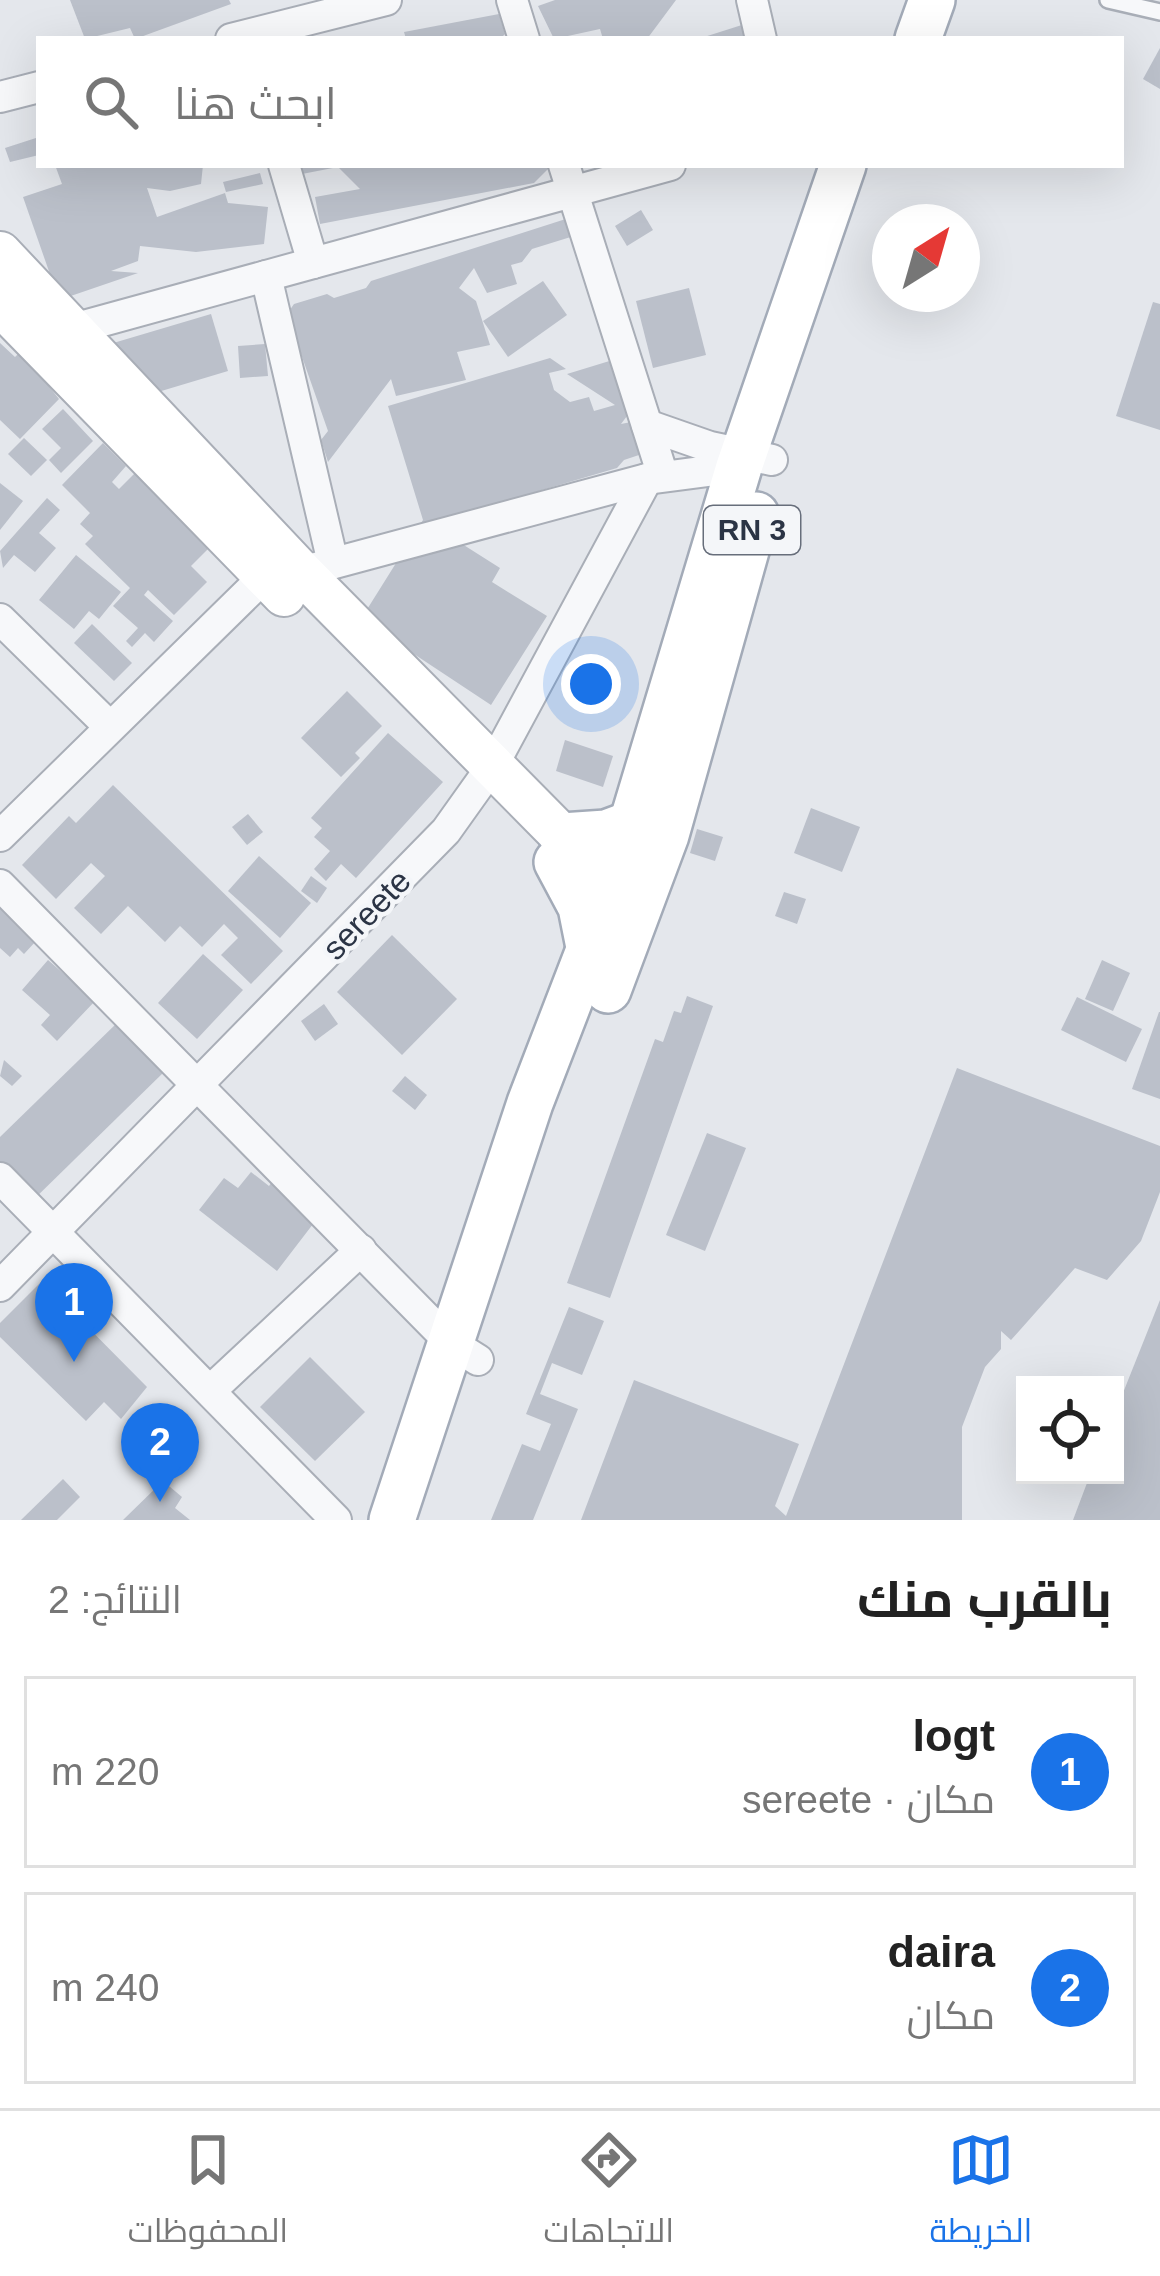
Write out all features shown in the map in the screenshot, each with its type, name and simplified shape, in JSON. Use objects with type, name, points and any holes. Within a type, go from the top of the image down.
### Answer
[{"type":"main road","points":[[887,36],[898,0]]},
{"type":"main road","points":[[919,36],[932,0]]},
{"type":"main road","name":"RN 3","points":[[392,1520],[465,1352],[560,1111],[842,168]]},
{"type":"main road","name":"RN 3","points":[[425,1520],[530,1103],[590,952],[624,891],[632,823],[751,461],[873,168]]},
{"type":"main road","points":[[0,253],[300,570],[485,777],[560,849],[624,891]]},
{"type":"main road","points":[[0,304],[300,570]]},
{"type":"main road","points":[[560,849],[632,823]]},
{"type":"main road","points":[[560,849],[581,907],[590,952]]},
{"type":"street","points":[[244,36],[286,12],[386,0]]},
{"type":"street","points":[[512,0],[523,36]]},
{"type":"street","points":[[752,0],[760,36]]},
{"type":"street","points":[[0,97],[36,88]]},
{"type":"street","points":[[285,168],[313,263]]},
{"type":"street","points":[[73,329],[313,263],[568,179],[648,168]]},
{"type":"street","points":[[568,179],[646,424],[655,478]]},
{"type":"street","points":[[266,276],[300,570]]},
{"type":"street","points":[[646,424],[751,461]]},
{"type":"street","points":[[0,836],[110,727],[300,570],[655,478],[751,461]]},
{"type":"street","name":"sereete","points":[[0,1286],[446,831],[485,777],[655,478]]},
{"type":"street","points":[[0,619],[110,727]]},
{"type":"street","points":[[0,885],[465,1352]]},
{"type":"street","points":[[0,1178],[336,1520]]},
{"type":"street","points":[[210,1391],[361,1250]]},
{"type":"lane","points":[[1108,0],[1160,13]]},
{"type":"building","points":[[70,0],[229,0],[231,4],[143,36],[134,36],[130,28],[84,36]]},
{"type":"building","points":[[555,0],[676,0],[649,36],[602,36],[600,29],[553,36],[538,6]]},
{"type":"building","points":[[499,14],[505,34],[405,36],[404,32]]},
{"type":"building","points":[[745,24],[749,36],[707,36]]},
{"type":"building","points":[[1160,48],[1160,89],[1143,79]]},
{"type":"building","points":[[36,138],[36,156],[10,162],[5,148]]},
{"type":"building","points":[[56,168],[203,168],[201,184],[170,191],[147,188],[157,217],[225,193],[228,203],[268,207],[264,244],[196,252],[140,246],[138,261],[111,271],[138,273],[59,300],[23,197],[62,184]]},
{"type":"building","points":[[301,168],[333,168],[302,174]]},
{"type":"building","points":[[339,168],[549,168],[534,183],[320,224],[315,197],[360,189]]},
{"type":"building","points":[[260,173],[263,184],[226,192],[223,182]]},
{"type":"building","points":[[641,210],[653,230],[627,246],[615,226]]},
{"type":"building","points":[[572,217],[590,231],[532,249],[522,262],[511,265],[517,284],[487,293],[474,268],[459,288],[476,301],[490,345],[457,352],[466,380],[396,396],[391,379],[328,462],[321,440],[328,431],[287,314],[294,304],[366,288],[371,281]]},
{"type":"building","points":[[543,281],[567,315],[508,357],[483,321]]},
{"type":"building","points":[[689,288],[706,355],[653,368],[636,301]]},
{"type":"building","points":[[1153,302],[1160,304],[1160,430],[1116,416]]},
{"type":"building","points":[[211,314],[228,371],[128,401],[110,344]]},
{"type":"building","points":[[0,343],[15,357],[21,351],[59,399],[20,439],[0,420]]},
{"type":"building","points":[[265,344],[268,376],[240,378],[238,346]]},
{"type":"building","points":[[550,358],[566,369],[549,373],[554,390],[570,402],[589,397],[594,411],[615,405],[567,374],[616,359],[639,400],[621,424],[636,421],[645,453],[624,460],[617,468],[429,523],[500,568],[492,582],[547,616],[491,705],[361,619],[423,520],[388,406]]},
{"type":"building","points":[[63,409],[93,441],[61,473],[49,460],[61,448],[42,429]]},
{"type":"building","points":[[24,438],[47,460],[31,476],[8,454]]},
{"type":"building","points":[[103,443],[126,466],[112,482],[119,489],[139,469],[217,540],[191,566],[207,582],[174,615],[148,590],[144,595],[173,621],[154,642],[145,633],[132,647],[126,641],[138,628],[113,606],[130,588],[85,544],[93,536],[80,524],[90,513],[62,485]]},
{"type":"building","points":[[0,483],[23,501],[0,530]]},
{"type":"building","points":[[47,498],[60,510],[39,533],[56,548],[35,572],[14,555],[3,568],[0,551]]},
{"type":"building","points":[[76,555],[121,592],[99,619],[89,611],[74,629],[39,600]]},
{"type":"building","points":[[92,624],[132,663],[114,681],[74,643]]},
{"type":"building","points":[[347,691],[382,726],[355,753],[360,758],[341,777],[301,738]]},
{"type":"building","points":[[388,733],[443,782],[356,878],[341,864],[326,881],[314,869],[330,851],[314,837],[322,828],[311,818]]},
{"type":"building","points":[[565,740],[613,756],[603,787],[556,771]]},
{"type":"building","points":[[113,785],[283,951],[251,984],[221,955],[238,938],[224,924],[202,947],[180,926],[165,942],[128,906],[101,934],[74,908],[105,876],[91,863],[56,899],[22,865],[69,816],[76,823]]},
{"type":"building","points":[[811,808],[860,827],[842,872],[794,853]]},
{"type":"building","points":[[248,814],[263,832],[247,845],[232,827]]},
{"type":"building","points":[[697,829],[723,837],[715,861],[690,853]]},
{"type":"building","points":[[259,856],[311,903],[280,938],[228,891]]},
{"type":"building","points":[[311,876],[327,888],[317,903],[301,891]]},
{"type":"building","points":[[784,892],[806,899],[797,924],[775,916]]},
{"type":"building","points":[[0,907],[36,941],[24,954],[18,948],[10,957],[0,948]]},
{"type":"building","points":[[392,935],[457,999],[402,1055],[337,992]]},
{"type":"building","points":[[203,954],[243,990],[197,1039],[158,1003]]},
{"type":"building","points":[[48,960],[95,1001],[57,1041],[41,1025],[50,1015],[22,990]]},
{"type":"building","points":[[1102,960],[1130,973],[1113,1011],[1085,999]]},
{"type":"building","points":[[687,996],[713,1006],[610,1298],[567,1283],[655,1039],[663,1042],[674,1011],[681,1013]]},
{"type":"building","points":[[1077,997],[1142,1029],[1126,1062],[1061,1030]]},
{"type":"building","points":[[324,1004],[338,1024],[315,1041],[301,1021]]},
{"type":"building","points":[[1160,1012],[1160,1099],[1132,1089]]},
{"type":"building","points":[[119,1021],[166,1070],[28,1205],[0,1176],[0,1137]]},
{"type":"building","points":[[4,1060],[22,1076],[12,1086],[0,1076]]},
{"type":"building","points":[[957,1068],[1160,1146],[1160,1192],[1141,1241],[1107,1280],[1075,1268],[1011,1340],[1001,1331],[1001,1349],[985,1367],[962,1427],[962,1520],[581,1520],[634,1380],[799,1444],[775,1506],[786,1516]]},
{"type":"building","points":[[405,1076],[427,1095],[415,1110],[392,1091]]},
{"type":"building","points":[[707,1133],[746,1148],[705,1251],[666,1235]]},
{"type":"building","points":[[251,1172],[269,1186],[277,1175],[323,1211],[277,1271],[199,1210],[224,1178],[238,1188]]},
{"type":"building","points":[[42,1281],[147,1387],[121,1419],[104,1402],[86,1421],[0,1337],[0,1323]]},
{"type":"building","points":[[1160,1300],[1160,1520],[1073,1520],[1087,1484],[1124,1484],[1124,1390]]},
{"type":"building","points":[[569,1307],[604,1321],[582,1375],[552,1363],[540,1394],[578,1409],[533,1520],[491,1520],[522,1444],[540,1451],[551,1424],[526,1414]]},
{"type":"building","points":[[310,1357],[365,1412],[315,1461],[260,1407]]},
{"type":"building","points":[[63,1479],[80,1497],[57,1520],[21,1520]]},
{"type":"building","points":[[163,1481],[182,1497],[175,1508],[190,1520],[123,1520]]},
{"type":"place","name":"logt","points":[[74,1362]]},
{"type":"place","name":"daira","points":[[160,1502]]}]
